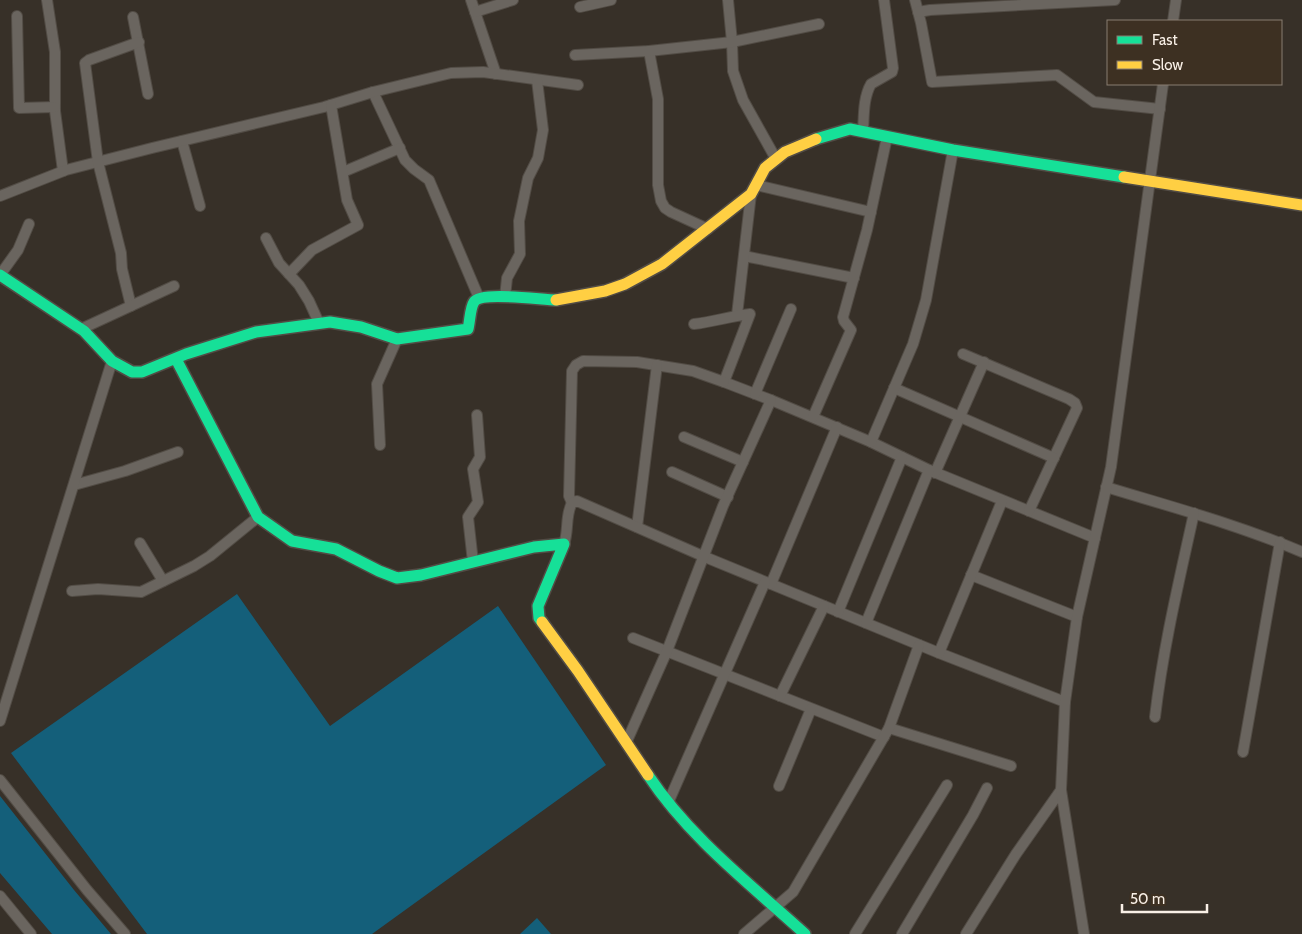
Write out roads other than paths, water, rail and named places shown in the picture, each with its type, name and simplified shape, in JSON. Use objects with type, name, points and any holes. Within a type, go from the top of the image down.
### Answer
[{"type":"street","points":[[47,0],[55,52],[55,107],[63,171]]},
{"type":"street","points":[[471,0],[496,74]]},
{"type":"street","points":[[475,12],[513,0]]},
{"type":"street","points":[[580,7],[611,0]]},
{"type":"street","points":[[728,0],[733,71],[743,100],[776,160]]},
{"type":"street","points":[[863,132],[866,96],[869,87],[892,72],[893,68],[884,0]]},
{"type":"street","points":[[915,0],[932,82],[1057,75],[1094,102],[1160,109]]},
{"type":"street","points":[[918,12],[1115,0]]},
{"type":"street","points":[[1173,20],[1176,0]]},
{"type":"street","points":[[17,16],[19,108],[55,107]]},
{"type":"street","points":[[133,17],[148,94]]},
{"type":"street","points":[[575,55],[649,51],[732,42],[819,24]]},
{"type":"street","points":[[131,306],[122,269],[121,253],[98,162],[86,63],[89,60],[139,42]]},
{"type":"street","points":[[649,51],[658,99],[658,185],[661,201],[665,208],[671,212],[708,229]]},
{"type":"street","points":[[0,196],[63,171],[331,105],[451,72],[483,72],[578,85]]},
{"type":"street","points":[[505,297],[508,278],[520,254],[519,221],[528,178],[538,158],[543,130],[537,80]]},
{"type":"street","points":[[1084,934],[1061,790],[1065,702],[1077,617],[1110,467],[1163,85]]},
{"type":"street","points":[[374,92],[405,160],[429,180],[479,298]]},
{"type":"street","points":[[289,274],[312,250],[358,225],[347,200],[331,105]]},
{"type":"street","points":[[737,315],[754,190],[765,168],[785,152],[820,137],[850,129],[953,150],[1302,205]]},
{"type":"street","points":[[813,417],[851,330],[843,317],[871,212],[887,137]]},
{"type":"street","points":[[182,141],[200,206]]},
{"type":"street","points":[[343,172],[400,148]]},
{"type":"street","points":[[871,442],[913,344],[926,300],[953,150]]},
{"type":"street","points":[[29,224],[18,250],[0,275],[81,328],[112,360],[132,372],[142,372],[256,332],[330,322],[361,326],[397,339],[468,329],[474,302],[479,298],[505,297],[554,300],[605,291],[625,284],[662,264],[708,229],[754,190]]},
{"type":"street","points":[[754,190],[871,212]]},
{"type":"street","points":[[266,238],[279,263],[309,301],[319,323]]},
{"type":"street","points":[[744,256],[854,278]]},
{"type":"street","points":[[81,328],[174,286]]},
{"type":"street","points":[[755,394],[791,309]]},
{"type":"street","points":[[694,324],[750,314],[724,382]]},
{"type":"street","points":[[380,445],[377,384],[397,339]]},
{"type":"street","points":[[963,354],[1075,403],[1078,408],[1029,511]]},
{"type":"street","points":[[176,359],[258,517],[292,541],[336,549],[397,578],[421,575],[534,547],[564,544]]},
{"type":"street","points":[[0,721],[112,360]]},
{"type":"street","points":[[572,503],[570,496],[572,371],[576,365],[583,361],[637,362],[693,371],[771,400],[837,427],[1002,501],[1095,538]]},
{"type":"street","points":[[866,623],[932,471],[960,417],[984,362]]},
{"type":"street","points":[[637,527],[657,365]]},
{"type":"street","points":[[894,388],[1054,458]]},
{"type":"street","points":[[626,743],[667,652],[728,497],[771,400]]},
{"type":"street","points":[[473,562],[468,517],[478,502],[474,469],[480,458],[477,414]]},
{"type":"street","points":[[668,803],[837,427]]},
{"type":"street","points":[[684,437],[743,462]]},
{"type":"street","points":[[74,485],[125,471],[178,452]]},
{"type":"street","points":[[838,612],[902,457]]},
{"type":"street","points":[[672,472],[728,497]]},
{"type":"street","points":[[1106,487],[1194,513],[1280,542],[1302,552]]},
{"type":"street","points":[[805,934],[718,856],[668,803],[578,671],[539,618],[539,600],[564,544],[569,508],[572,503],[577,501],[838,612],[1065,702]]},
{"type":"street","points":[[939,653],[1002,501]]},
{"type":"street","points":[[1155,717],[1174,598],[1194,513]]},
{"type":"street","points":[[72,591],[98,589],[141,592],[210,556],[258,517]]},
{"type":"street","points":[[1243,752],[1280,542]]},
{"type":"street","points":[[140,543],[163,581]]},
{"type":"street","points":[[971,575],[1077,617]]},
{"type":"street","points":[[780,696],[824,606]]},
{"type":"street","points":[[633,638],[884,738]]},
{"type":"street","points":[[744,934],[793,892],[884,738],[918,644]]},
{"type":"street","points":[[779,786],[811,709]]},
{"type":"street","points":[[889,728],[1012,766]]},
{"type":"street","points":[[0,780],[125,934]]},
{"type":"street","points":[[855,934],[946,785]]},
{"type":"street","points":[[902,934],[987,788]]},
{"type":"street","points":[[966,934],[1016,854],[1061,790]]},
{"type":"street","points":[[0,896],[31,934]]},
{"type":"water","points":[[237,594],[330,726],[498,606],[606,765],[372,934],[147,934],[11,753]]},
{"type":"water","points":[[0,796],[111,934],[52,934],[0,873]]},
{"type":"water","points":[[537,918],[551,934],[520,934]]}]
